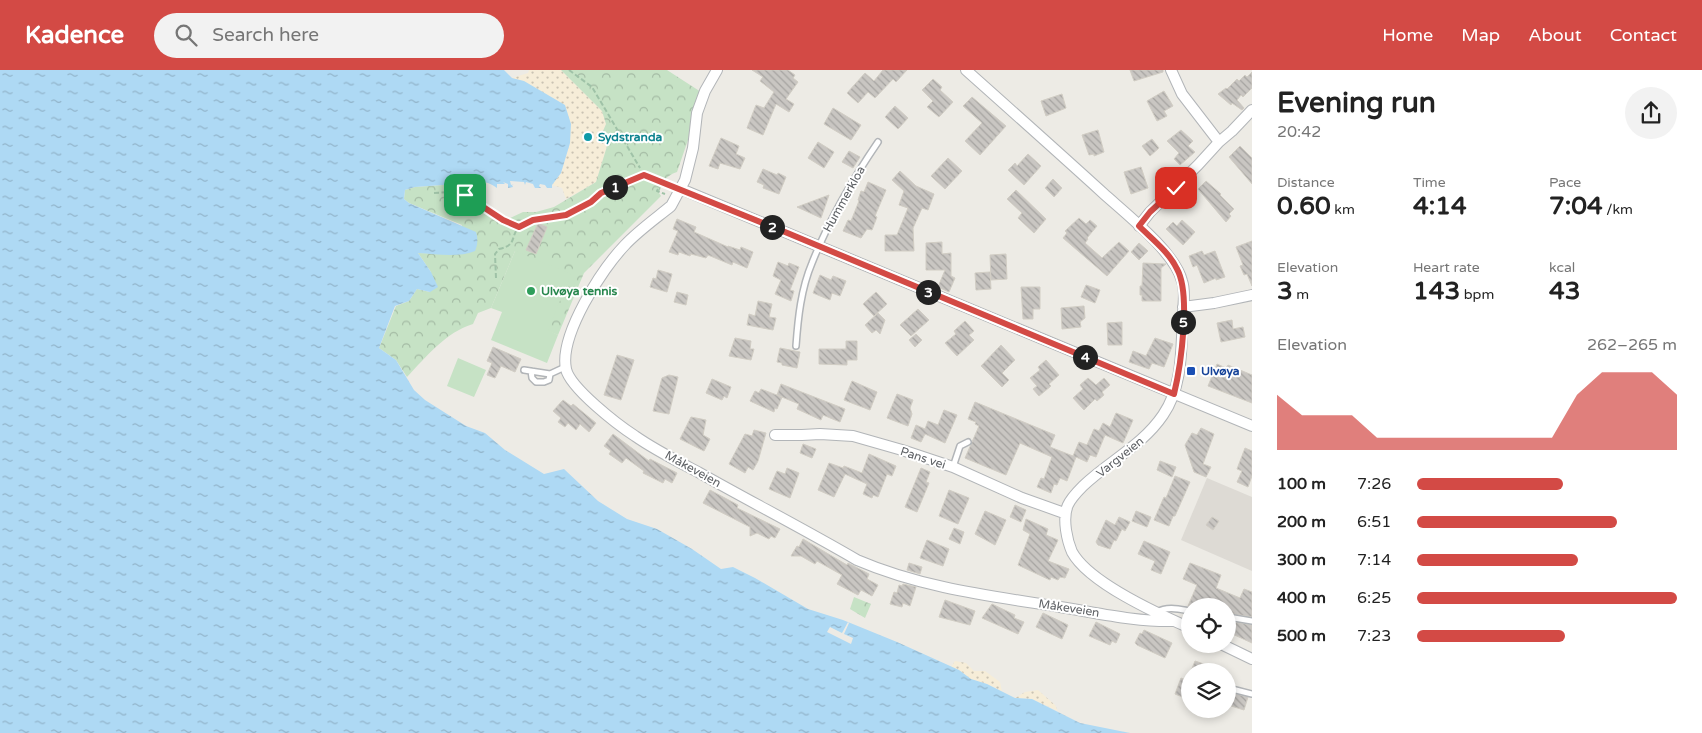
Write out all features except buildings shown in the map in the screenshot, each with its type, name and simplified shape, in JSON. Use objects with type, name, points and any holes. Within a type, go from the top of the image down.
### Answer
[{"type":"street","points":[[565,367],[566,347],[581,309],[597,281],[624,246],[671,206],[681,189],[689,169],[697,113],[705,91],[717,70]]},
{"type":"street","name":"Vargveien","points":[[966,70],[1139,226],[1170,257],[1182,280],[1184,295],[1181,352],[1174,394],[1163,415],[1146,434],[1132,449],[1083,487],[1070,502],[1064,513]]},
{"type":"street","points":[[1171,70],[1182,94],[1219,142]]},
{"type":"street","points":[[1139,226],[1150,212],[1252,110]]},
{"type":"street","points":[[681,189],[1252,426]]},
{"type":"street","points":[[1183,307],[1252,295]]},
{"type":"street","name":"Måkeveien","points":[[565,367],[573,382],[588,399],[636,436],[857,560],[886,572],[946,588],[1119,617],[1174,621]]},
{"type":"street","name":"Pans vei","points":[[776,434],[853,436],[953,468],[1022,498],[1064,513]]},
{"type":"street","points":[[1064,513],[1068,540],[1072,551],[1088,570],[1110,587],[1181,624]]},
{"type":"street","points":[[1236,651],[1252,659]]},
{"type":"lane","name":"Hummerkloa","points":[[796,346],[799,314],[811,264],[826,230],[852,182],[878,142]]},
{"type":"lane","points":[[644,175],[681,189]]},
{"type":"lane","points":[[524,370],[550,374],[565,367]]},
{"type":"lane","points":[[531,371],[532,378],[536,382],[548,380],[550,374]]},
{"type":"lane","points":[[953,468],[960,446],[968,442]]},
{"type":"lane","points":[[1156,612],[1162,608],[1181,610]]},
{"type":"lane","points":[[1236,618],[1252,621]]},
{"type":"lane","points":[[1236,690],[1252,694]]},
{"type":"path","points":[[496,278],[495,254],[498,248],[507,247],[511,244],[519,227],[533,220],[566,215],[591,202],[601,193],[644,175],[592,87],[569,70]]},
{"type":"path","points":[[434,193],[449,192],[465,195],[503,220],[519,227]]},
{"type":"shaded area","points":[[1207,478],[1252,497],[1252,571],[1181,540]]},
{"type":"sand","name":"Sydstranda","points":[[529,70],[561,70],[602,111],[606,124],[603,131],[608,143],[596,182],[566,199],[562,188],[552,185],[561,173],[570,143],[512,78],[528,73]]},
{"type":"sand","points":[[955,661],[966,663],[974,671],[985,671],[1000,682],[1002,691],[971,679],[959,670],[951,667]]},
{"type":"sand","points":[[1038,690],[1055,705],[1058,711],[1032,699],[1015,698],[1025,692]]},
{"type":"green space","points":[[561,70],[667,70],[701,92],[677,172],[665,180],[659,193],[661,196],[584,273],[558,335],[548,331],[515,251],[491,308],[478,313],[473,324],[445,339],[407,377],[396,360],[379,348],[396,306],[409,301],[417,289],[430,292],[431,272],[418,253],[453,254],[462,225],[409,203],[404,199],[405,190],[415,187],[470,183],[486,204],[508,219],[523,212],[536,212],[554,207],[596,182],[608,143],[603,131],[606,124],[602,111]]},
{"type":"green space","name":"Ulvøya tennis","points":[[515,251],[571,274],[548,330],[558,335],[547,363],[491,340],[502,312],[491,308]]},
{"type":"green space","points":[[458,358],[486,370],[474,397],[447,386]]},
{"type":"green space","points":[[854,597],[871,604],[865,618],[850,609]]},
{"type":"water","points":[[0,70],[504,70],[512,78],[524,81],[565,105],[571,124],[570,143],[561,173],[552,185],[552,188],[547,188],[545,185],[540,184],[541,188],[535,188],[533,184],[526,182],[525,185],[524,182],[510,181],[511,185],[514,184],[512,185],[513,187],[508,188],[508,184],[503,182],[505,184],[497,184],[497,188],[488,183],[478,182],[415,187],[405,190],[404,199],[409,203],[476,232],[477,239],[475,251],[468,253],[447,255],[418,253],[431,272],[438,287],[430,292],[417,289],[409,301],[395,306],[379,348],[396,360],[414,390],[425,400],[466,426],[485,433],[505,450],[544,474],[564,469],[598,501],[627,519],[657,529],[692,549],[721,569],[733,567],[808,609],[843,620],[897,642],[959,670],[971,679],[987,684],[1015,698],[1032,699],[1080,723],[1130,733],[0,733]]},
{"type":"pier","points":[[848,622],[844,634],[853,638],[851,644],[827,632],[830,627],[842,633]]},
{"type":"place","name":"Sydstranda","points":[[588,137]]},
{"type":"place","name":"Ulvøya tennis","points":[[531,291]]},
{"type":"place","name":"Ulvøya","points":[[1191,371]]},
{"type":"route","points":[[465,195],[503,220],[519,227],[533,220],[566,215],[591,202],[601,193],[644,175],[1174,394],[1179,374],[1181,352],[1184,295],[1182,280],[1170,257],[1139,226],[1150,212],[1176,188]]}]
